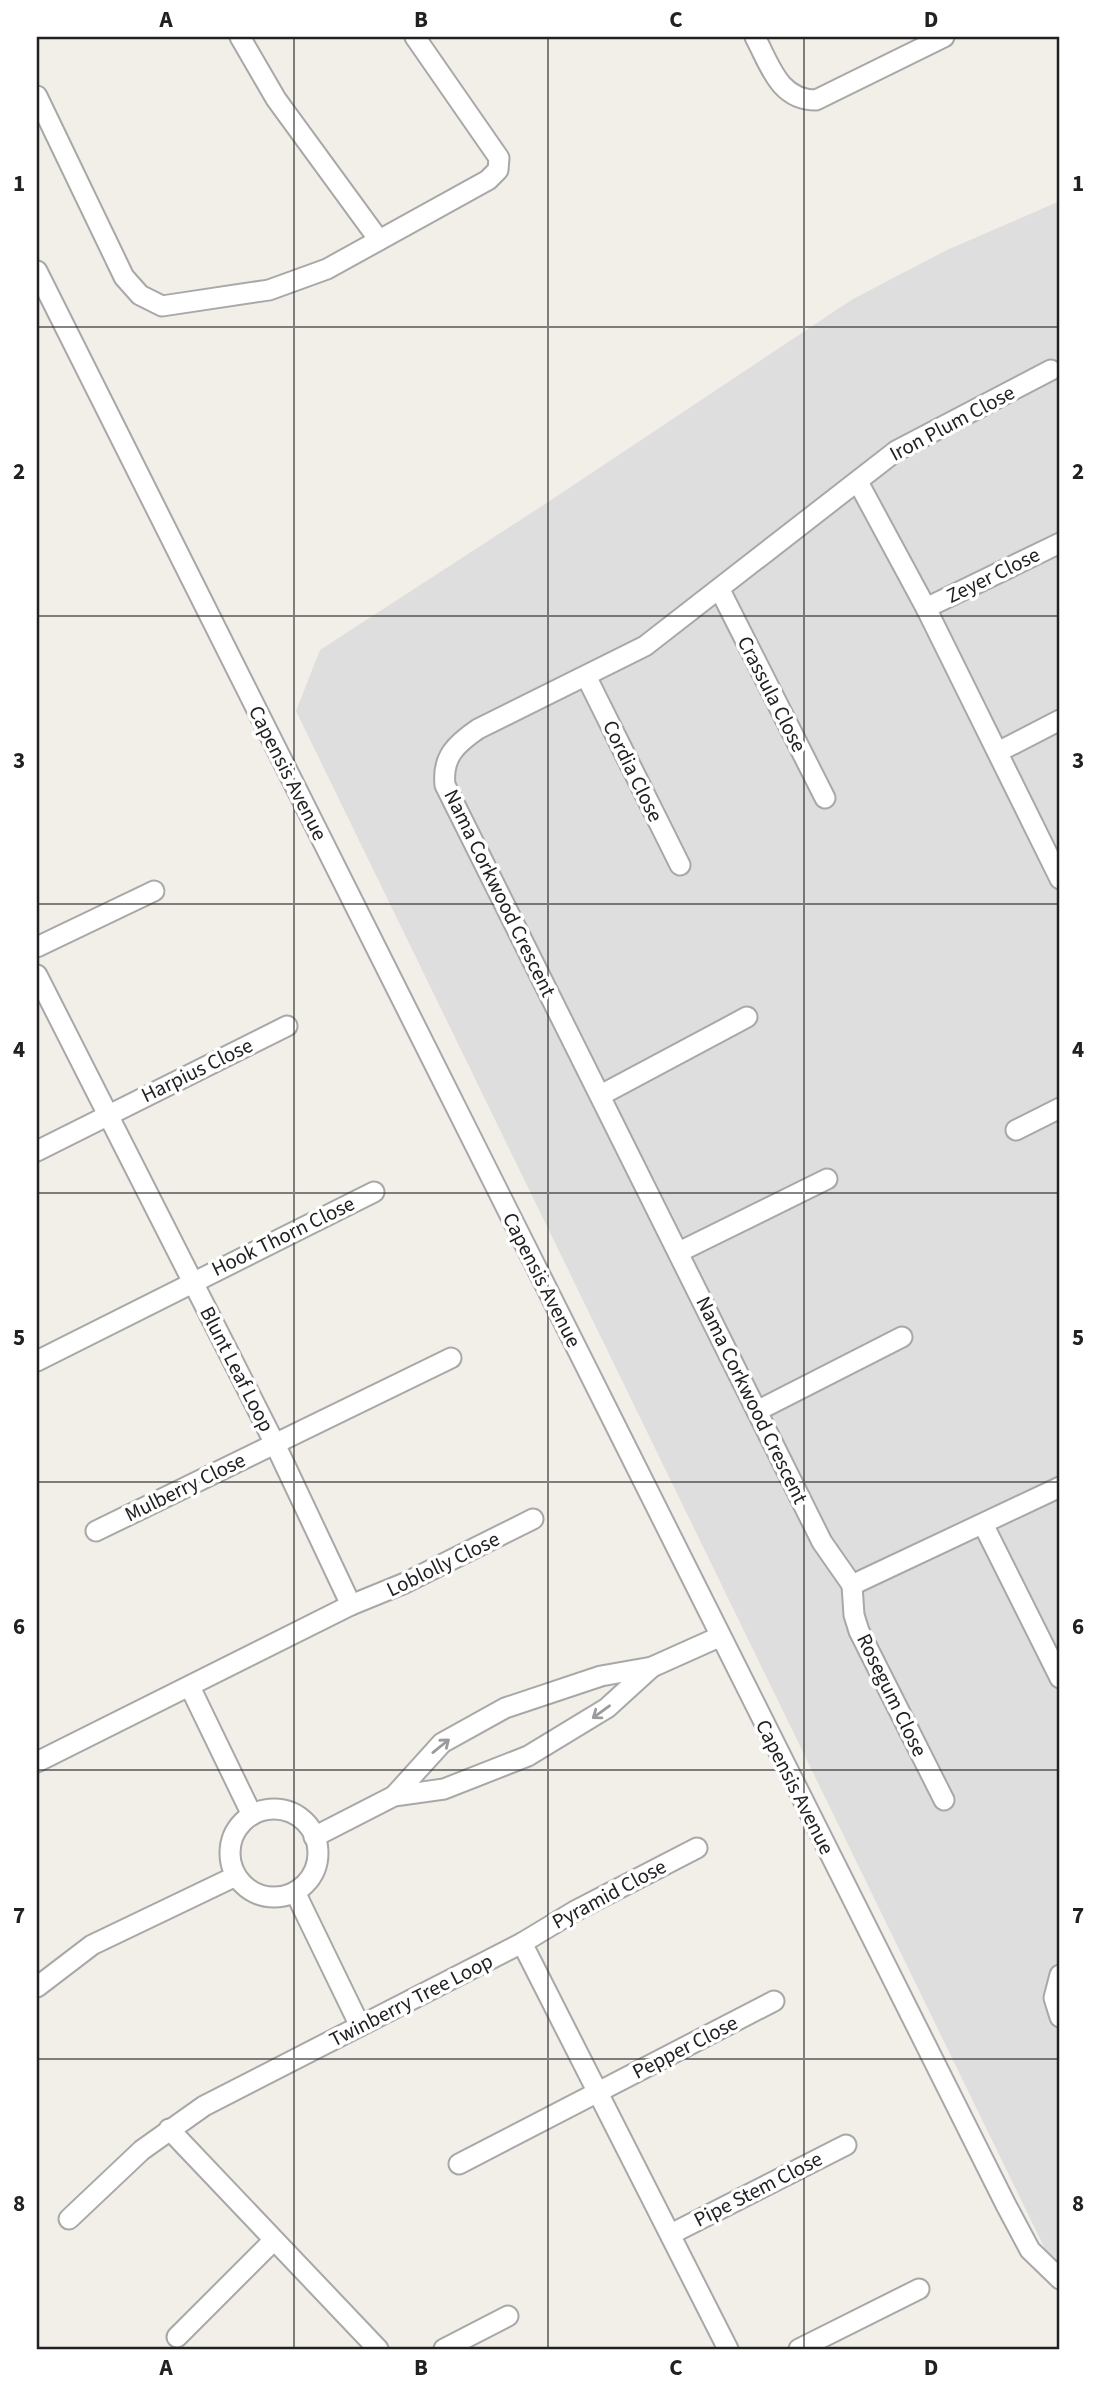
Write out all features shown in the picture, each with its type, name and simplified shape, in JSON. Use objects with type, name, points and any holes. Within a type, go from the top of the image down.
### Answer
[{"type":"street","points":[[240,37],[276,99],[379,240]]},
{"type":"street","points":[[37,96],[124,277],[139,295],[162,306],[269,290],[327,269],[488,180],[498,170],[499,158],[415,37]]},
{"type":"street","points":[[755,37],[777,78],[790,94],[800,100],[816,100],[916,43],[944,37]]},
{"type":"street","name":"Capensis Avenue","points":[[37,271],[1022,2238],[1036,2258],[1060,2279]]},
{"type":"street","name":"Iron Plum Close","points":[[858,482],[895,451],[1051,370]]},
{"type":"street","points":[[858,482],[926,608],[1060,879]]},
{"type":"street","name":"Nama Corkwood Crescent","points":[[852,1585],[822,1542],[445,785],[444,773],[449,754],[461,740],[645,646],[720,590],[822,506],[858,482]]},
{"type":"street","name":"Zeyer Close","points":[[926,608],[1060,543]]},
{"type":"street","name":"Crassula Close","points":[[720,590],[825,797]]},
{"type":"street","name":"Cordia Close","points":[[586,676],[680,866]]},
{"type":"street","points":[[998,752],[1060,720]]},
{"type":"street","points":[[37,947],[154,891]]},
{"type":"street","name":"Blunt Leaf Loop","points":[[37,975],[275,1444],[351,1605]]},
{"type":"street","points":[[601,1095],[747,1017]]},
{"type":"street","name":"Harpius Close","points":[[37,1150],[288,1026]]},
{"type":"street","points":[[1016,1130],[1060,1108]]},
{"type":"street","points":[[679,1252],[827,1180]]},
{"type":"street","name":"Hook Thorn Close","points":[[37,1361],[374,1192]]},
{"type":"street","points":[[757,1412],[902,1336]]},
{"type":"street","name":"Mulberry Close","points":[[96,1531],[452,1358]]},
{"type":"street","points":[[852,1585],[1060,1487]]},
{"type":"street","name":"Loblolly Close","points":[[351,1605],[405,1583],[533,1519]]},
{"type":"street","points":[[983,1524],[1060,1678]]},
{"type":"street","name":"Rosegum Close","points":[[852,1585],[854,1615],[859,1631],[944,1800]]},
{"type":"street","points":[[37,1762],[351,1605]]},
{"type":"street","points":[[394,1796],[442,1743],[505,1708],[601,1676],[652,1667],[719,1637]]},
{"type":"street","points":[[314,1837],[394,1796],[444,1789],[528,1756],[607,1708],[652,1667]]},
{"type":"street","points":[[190,1687],[252,1815]]},
{"type":"street","points":[[276,1809],[288,1812],[299,1817],[314,1837],[317,1847],[315,1868],[310,1878],[295,1892],[269,1897],[256,1893],[236,1876],[232,1865],[231,1842],[243,1822],[252,1815],[276,1809]]},
{"type":"street","name":"Pyramid Close","points":[[522,1943],[575,1911],[697,1848]]},
{"type":"street","points":[[37,1987],[92,1945],[236,1876]]},
{"type":"street","points":[[295,1892],[360,2026]]},
{"type":"street","points":[[522,1943],[728,2349]]},
{"type":"street","name":"Twinberry Tree Loop","points":[[69,2219],[169,2129],[223,2096],[522,1943]]},
{"type":"street","points":[[1060,1975],[1054,1998],[1060,2017]]},
{"type":"street","name":"Pepper Close","points":[[459,2164],[774,2001]]},
{"type":"street","points":[[169,2129],[378,2349]]},
{"type":"street","name":"Pipe Stem Close","points":[[671,2234],[846,2144]]},
{"type":"street","points":[[177,2337],[273,2241]]},
{"type":"street","points":[[799,2349],[919,2289]]},
{"type":"street","points":[[444,2349],[508,2316]]},
{"type":"shaded area","points":[[1060,201],[1060,2263],[1046,2251],[296,711],[320,650],[853,299],[947,250]]}]
